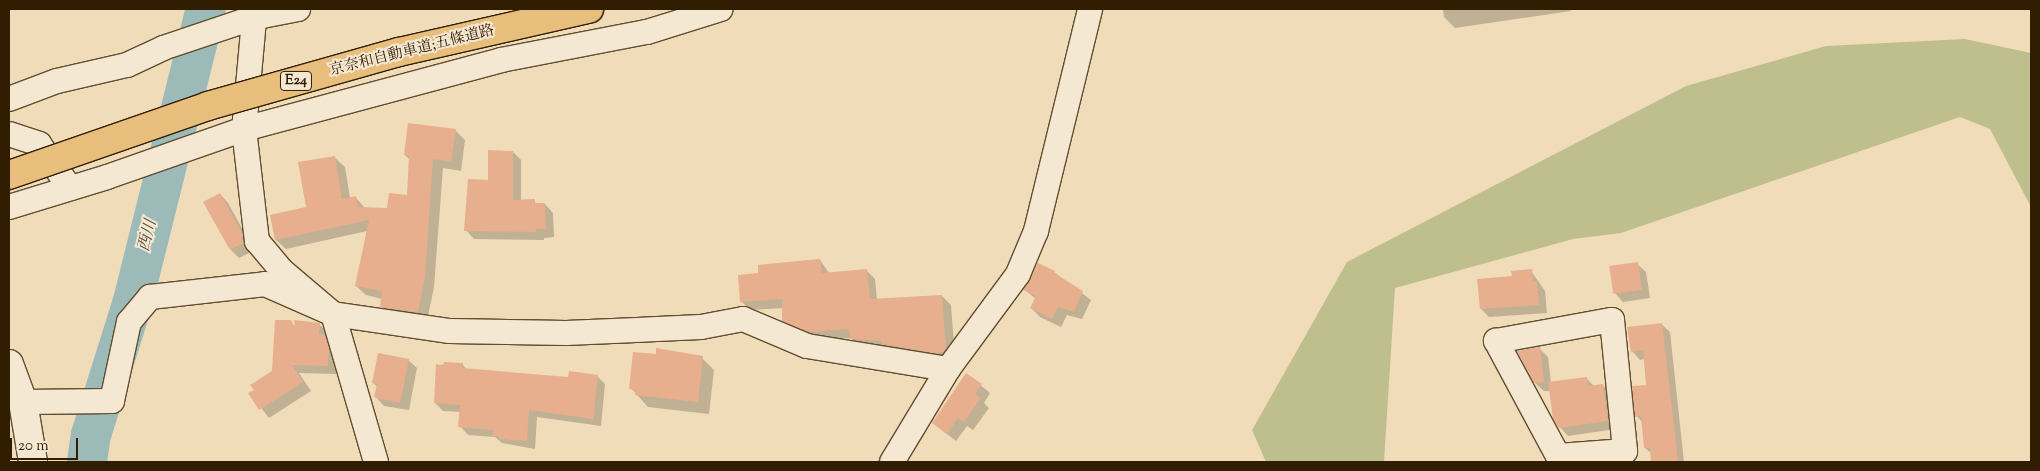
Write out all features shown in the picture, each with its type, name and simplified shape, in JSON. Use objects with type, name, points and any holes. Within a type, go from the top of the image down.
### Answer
[{"type":"highway","name":"京奈和自動車道;五條道路","points":[[9,175],[208,106],[399,52],[589,9]]},
{"type":"street","points":[[9,99],[56,81],[127,65],[163,48],[254,14],[298,9]]},
{"type":"street","points":[[9,207],[107,177],[244,129],[501,60],[647,32],[721,9]]},
{"type":"street","points":[[892,462],[948,369],[1018,274],[1036,231],[1090,9]]},
{"type":"street","points":[[254,14],[244,129],[257,241],[281,270],[333,314],[376,462]]},
{"type":"street","points":[[9,134],[39,144],[70,188]]},
{"type":"street","points":[[23,402],[112,401],[129,322],[150,297],[265,284],[333,314],[450,331],[566,333],[701,327],[743,319],[807,346],[948,369]]},
{"type":"street","points":[[1612,320],[1626,457],[1558,456],[1496,341],[1612,320]]},
{"type":"street","points":[[9,364],[23,402],[33,462]]},
{"type":"green space","points":[[1965,39],[2031,53],[2031,207],[1990,129],[1960,117],[1621,233],[1573,239],[1395,288],[1384,462],[1266,462],[1252,430],[1347,262],[1686,86],[1826,46]]},
{"type":"building","points":[[408,123],[456,129],[451,162],[433,159],[425,277],[418,312],[380,307],[382,291],[355,286],[369,220],[275,240],[270,215],[306,207],[298,162],[335,156],[342,199],[356,196],[358,207],[387,208],[389,193],[407,195],[409,156],[404,155]]},
{"type":"building","points":[[488,150],[513,151],[513,200],[535,199],[535,203],[545,203],[546,229],[536,229],[536,232],[464,231],[468,179],[488,180]]},
{"type":"building","points":[[220,193],[242,233],[243,243],[230,250],[203,202]]},
{"type":"building","points":[[820,259],[822,273],[867,269],[870,299],[942,295],[946,348],[943,352],[935,353],[882,344],[882,341],[850,339],[849,329],[808,332],[782,321],[782,299],[740,302],[738,275],[758,273],[758,265]]},
{"type":"building","points":[[1638,262],[1642,290],[1613,294],[1609,266]]},
{"type":"building","points":[[1038,263],[1055,271],[1054,273],[1083,291],[1074,312],[1058,307],[1052,319],[1030,308],[1036,296],[1023,290]]},
{"type":"building","points":[[1532,269],[1533,281],[1537,281],[1539,305],[1480,309],[1477,279],[1512,276],[1511,271]]},
{"type":"building","points":[[275,320],[291,320],[295,328],[294,320],[320,323],[319,334],[325,335],[329,348],[328,366],[292,365],[303,382],[259,410],[248,393],[254,390],[250,385],[272,371]]},
{"type":"building","points":[[1662,323],[1678,461],[1651,462],[1650,448],[1644,448],[1641,416],[1635,417],[1632,386],[1646,385],[1643,350],[1631,352],[1627,327]]},
{"type":"building","points":[[1540,347],[1544,382],[1534,383],[1517,351]]},
{"type":"building","points":[[656,348],[703,356],[698,402],[635,395],[636,390],[629,389],[633,352],[656,354]]},
{"type":"building","points":[[378,353],[409,359],[400,403],[374,397],[377,384],[372,383]]},
{"type":"building","points":[[444,362],[463,363],[462,368],[568,377],[569,371],[598,375],[593,419],[529,410],[527,441],[499,439],[499,436],[492,436],[493,430],[458,427],[460,405],[434,403],[436,364],[443,366]]},
{"type":"building","points":[[966,373],[982,384],[975,394],[981,398],[964,422],[958,418],[947,434],[932,423]]},
{"type":"building","points":[[1587,377],[1588,386],[1603,384],[1608,421],[1559,428],[1553,419],[1548,382]]},
{"type":"waterway","name":"西川","points":[[87,462],[91,435],[133,301],[206,9]]}]
